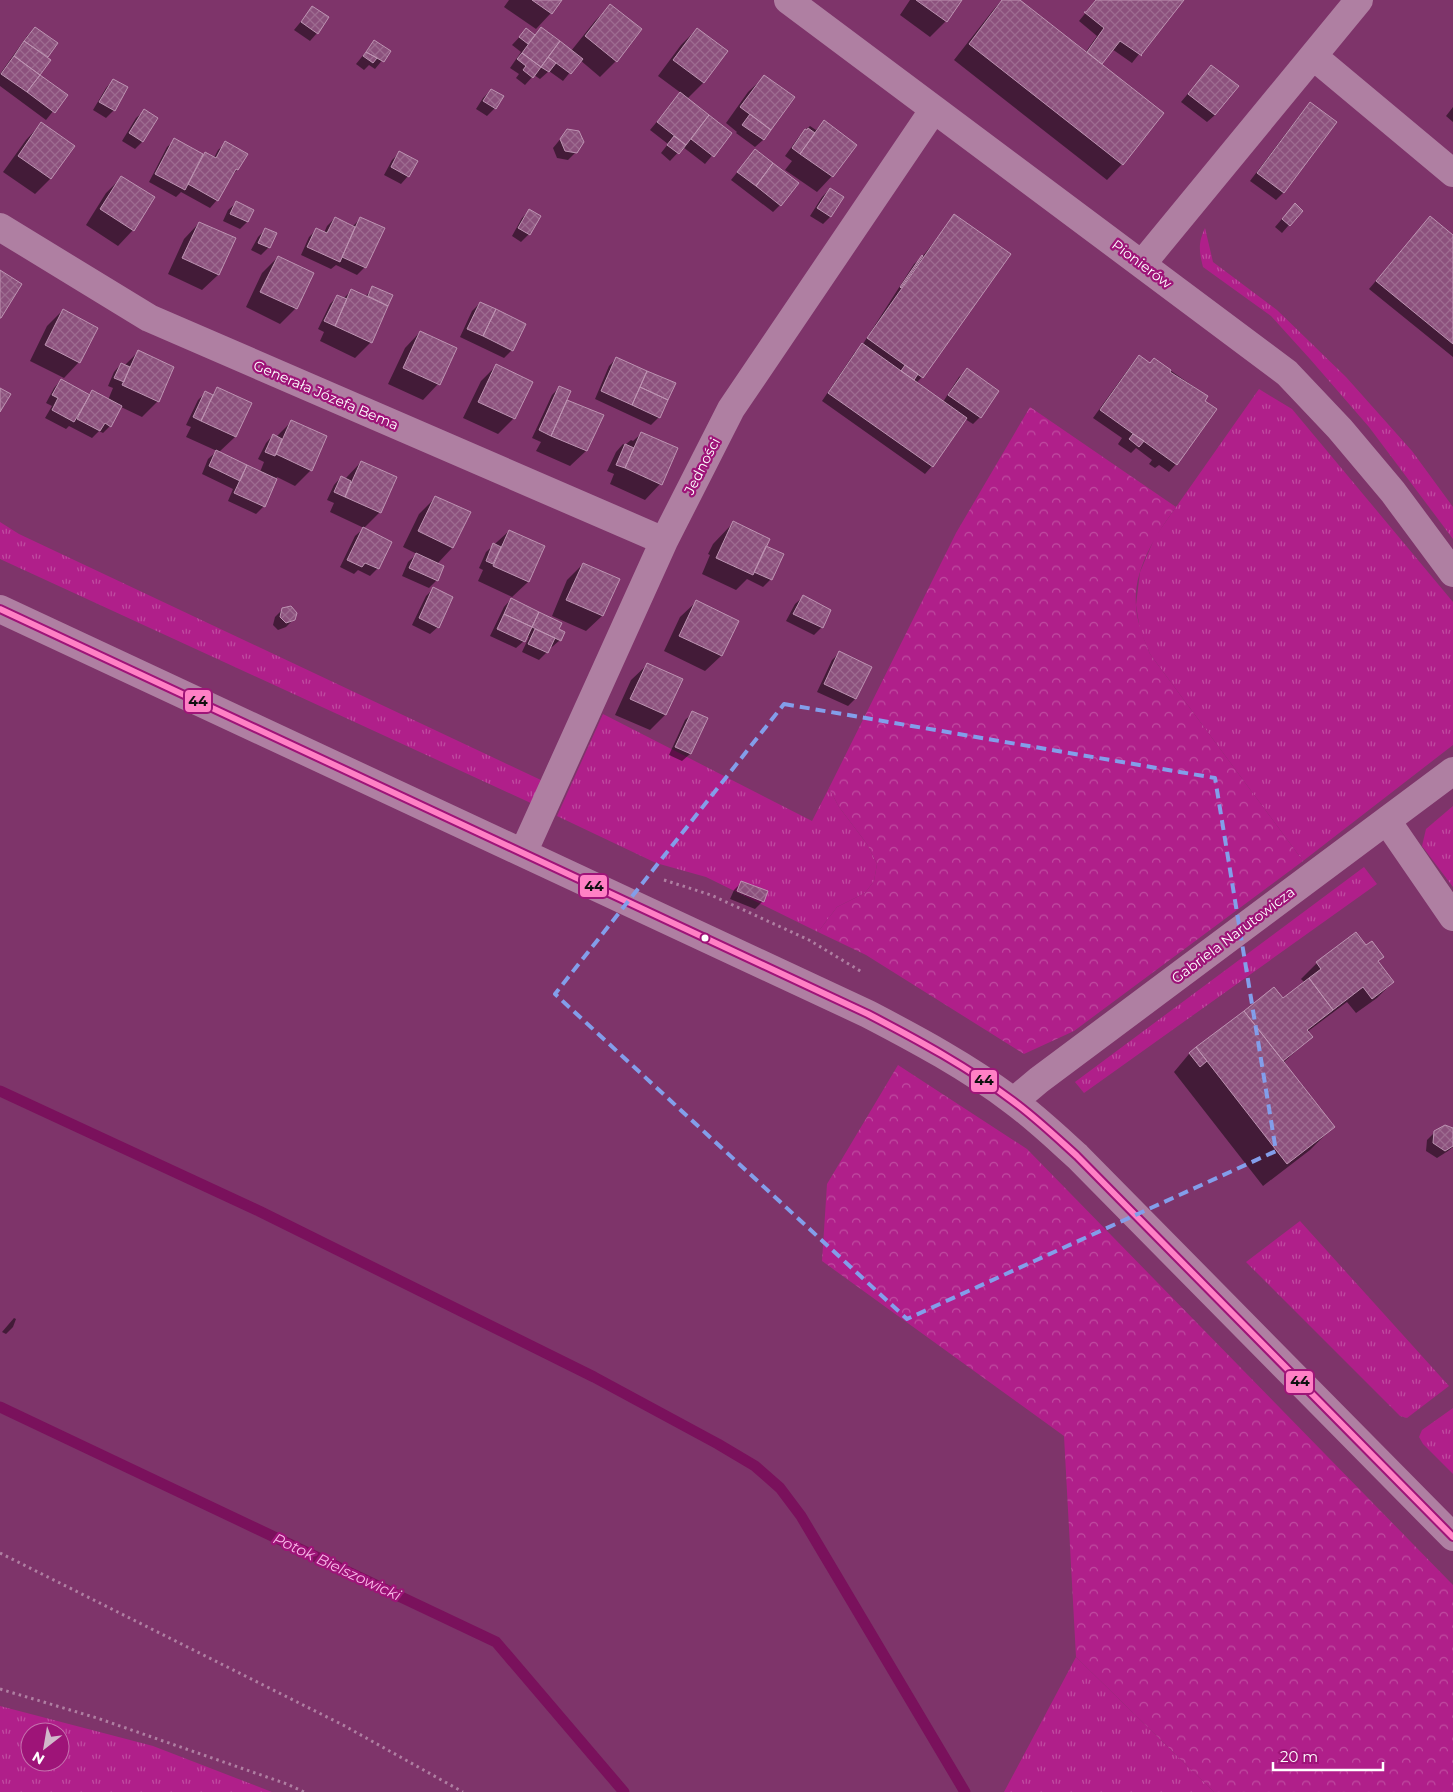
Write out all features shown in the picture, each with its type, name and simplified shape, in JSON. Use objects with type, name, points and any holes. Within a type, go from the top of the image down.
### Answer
[{"type":"street","name":"Pionierów","points":[[788,0],[1287,373],[1340,429],[1393,492],[1453,573]]},
{"type":"street","points":[[1142,264],[1359,0]]},
{"type":"street","points":[[1313,56],[1453,172]]},
{"type":"street","name":"Jedności","points":[[523,853],[664,541],[731,408],[934,109]]},
{"type":"street","name":"Generała Józefa Bema","points":[[0,227],[149,318],[664,541]]},
{"type":"street","points":[[0,609],[775,970],[912,1036],[981,1078],[1014,1101],[1058,1138],[1453,1537]]},
{"type":"street","name":"Gabriela Narutowicza","points":[[1014,1101],[1039,1080],[1453,770]]},
{"type":"street","points":[[1387,821],[1453,917]]},
{"type":"path","points":[[0,1553],[343,1725],[463,1792]]},
{"type":"path","points":[[0,1689],[97,1718],[287,1784],[304,1792]]},
{"type":"highlighted area","points":[[784,704],[1215,778],[1276,1151],[907,1319],[555,994]]},
{"type":"green space","points":[[1205,228],[1213,262],[1277,310],[1346,377],[1412,451],[1453,507],[1453,539],[1369,427],[1271,316],[1203,267],[1200,247]]},
{"type":"green space","points":[[1259,389],[1292,409],[1453,602],[1453,745],[1303,861],[1150,654],[1140,630],[1136,605],[1140,572],[1155,537]]},
{"type":"green space","points":[[1030,407],[1176,507],[1147,553],[1138,579],[1136,606],[1143,637],[1150,654],[1303,861],[1074,1031],[1024,1054],[866,955],[818,932],[837,907],[865,893],[874,881],[877,864],[867,844],[839,807],[829,788],[956,533]]},
{"type":"green space","points":[[0,522],[19,534],[543,781],[533,804],[0,559]]},
{"type":"green space","points":[[603,714],[812,821],[829,788],[839,807],[867,844],[877,864],[874,881],[865,893],[837,907],[818,932],[706,877],[656,863],[557,816]]},
{"type":"green space","points":[[1453,806],[1453,887],[1422,846],[1426,829]]},
{"type":"green space","points":[[1364,867],[1377,884],[1084,1093],[1075,1082]]},
{"type":"green space","points":[[898,1065],[1027,1149],[1453,1585],[1453,1792],[1214,1792],[1076,1657],[1064,1436],[822,1261],[827,1184]]},
{"type":"green space","points":[[1300,1221],[1449,1386],[1407,1418],[1400,1416],[1246,1262]]},
{"type":"green space","points":[[1453,1408],[1453,1474],[1423,1444],[1419,1437],[1422,1430]]},
{"type":"green space","points":[[1076,1657],[1214,1792],[1004,1792]]},
{"type":"green space","points":[[0,1706],[61,1722],[20,1722],[20,1772],[70,1772],[70,1724],[153,1746],[272,1792],[0,1792]]},
{"type":"building","points":[[532,0],[562,0],[552,14]]},
{"type":"building","points":[[916,0],[962,0],[947,22]]},
{"type":"building","points":[[1002,0],[1020,0],[1164,113],[1123,165],[969,44]]},
{"type":"building","points":[[1096,0],[1184,0],[1142,56],[1120,41],[1102,64],[1087,52],[1104,28],[1084,12]]},
{"type":"building","points":[[610,4],[642,29],[617,62],[585,36]]},
{"type":"building","points":[[312,6],[329,17],[318,34],[301,22]]},
{"type":"building","points":[[35,27],[58,43],[48,57],[24,41]]},
{"type":"building","points":[[541,27],[560,41],[541,67],[522,53]]},
{"type":"building","points":[[526,28],[535,35],[528,44],[519,37]]},
{"type":"building","points":[[697,28],[728,51],[704,83],[673,60]]},
{"type":"building","points":[[374,40],[391,51],[384,62],[366,52]]},
{"type":"building","points":[[24,41],[51,60],[40,75],[14,56]]},
{"type":"building","points":[[560,41],[583,59],[571,74],[548,57]]},
{"type":"building","points":[[366,52],[377,58],[373,63],[363,56]]},
{"type":"building","points":[[522,53],[541,67],[533,78],[523,70],[526,66],[517,59]]},
{"type":"building","points":[[14,56],[40,75],[27,92],[1,74]]},
{"type":"building","points":[[548,57],[556,63],[549,72],[541,67]]},
{"type":"building","points":[[1211,65],[1239,86],[1215,115],[1188,94]]},
{"type":"building","points":[[40,75],[68,95],[55,113],[27,92]]},
{"type":"building","points":[[764,75],[795,97],[771,130],[740,107]]},
{"type":"building","points":[[113,79],[128,87],[115,111],[99,102]]},
{"type":"building","points":[[491,89],[504,96],[496,109],[483,101]]},
{"type":"building","points":[[680,92],[709,115],[686,145],[657,122]]},
{"type":"building","points":[[1310,102],[1337,122],[1284,193],[1257,173]]},
{"type":"building","points":[[144,109],[158,118],[143,142],[129,133]]},
{"type":"building","points":[[750,114],[771,130],[764,140],[742,125]]},
{"type":"building","points":[[709,115],[732,133],[714,157],[691,139]]},
{"type":"building","points":[[824,120],[857,145],[833,177],[800,154]]},
{"type":"building","points":[[41,122],[75,146],[51,179],[18,156]]},
{"type":"building","points":[[808,128],[815,133],[800,154],[792,148],[805,129],[807,130]]},
{"type":"building","points":[[567,129],[579,131],[584,142],[577,153],[565,151],[560,139]]},
{"type":"building","points":[[674,136],[686,145],[679,154],[667,145]]},
{"type":"building","points":[[174,138],[203,154],[185,190],[155,174]]},
{"type":"building","points":[[225,141],[248,154],[238,170],[236,169],[218,201],[188,184],[205,152],[216,158]]},
{"type":"building","points":[[755,149],[773,163],[756,186],[737,172]]},
{"type":"building","points":[[399,151],[418,161],[409,177],[391,167]]},
{"type":"building","points":[[773,163],[799,183],[781,206],[756,186]]},
{"type":"building","points":[[121,176],[155,197],[134,231],[100,209]]},
{"type":"building","points":[[830,188],[844,197],[831,217],[817,208]]},
{"type":"building","points":[[236,201],[254,210],[248,222],[230,214]]},
{"type":"building","points":[[1295,203],[1303,211],[1290,226],[1282,219]]},
{"type":"building","points":[[529,209],[541,216],[530,235],[518,228]]},
{"type":"building","points":[[954,214],[1011,254],[923,378],[867,338]]},
{"type":"building","points":[[1430,216],[1453,235],[1453,344],[1376,281]]},
{"type":"building","points":[[335,217],[355,227],[340,262],[307,247],[316,228],[327,233]]},
{"type":"building","points":[[360,217],[385,228],[366,268],[342,257]]},
{"type":"building","points":[[199,222],[236,238],[219,275],[182,258]]},
{"type":"building","points":[[265,228],[277,233],[270,248],[258,243]]},
{"type":"building","points":[[278,256],[314,273],[297,309],[260,292]]},
{"type":"building","points":[[923,256],[901,288],[900,287]]},
{"type":"building","points":[[0,270],[22,284],[1,318],[0,318]]},
{"type":"building","points":[[372,286],[393,295],[388,306],[368,296]]},
{"type":"building","points":[[351,289],[388,306],[372,343],[335,326]]},
{"type":"building","points":[[337,295],[347,299],[335,326],[324,321]]},
{"type":"building","points":[[480,302],[496,309],[483,336],[467,329]]},
{"type":"building","points":[[63,309],[98,328],[80,363],[45,345]]},
{"type":"building","points":[[496,309],[526,324],[513,351],[483,336]]},
{"type":"building","points":[[420,331],[457,348],[440,385],[403,368]]},
{"type":"building","points":[[862,343],[967,418],[933,467],[828,393]]},
{"type":"building","points":[[138,350],[174,367],[159,402],[122,385]]},
{"type":"building","points":[[1139,355],[1150,363],[1154,358],[1171,370],[1170,372],[1208,396],[1205,401],[1217,409],[1177,465],[1100,410]]},
{"type":"building","points":[[616,357],[647,371],[632,405],[601,391]]},
{"type":"building","points":[[121,363],[130,367],[124,382],[114,378]]},
{"type":"building","points":[[496,364],[533,382],[515,419],[478,402]]},
{"type":"building","points":[[905,365],[918,374],[914,380],[901,371]]},
{"type":"building","points":[[967,368],[999,391],[981,418],[948,395]]},
{"type":"building","points":[[647,371],[676,383],[668,400],[640,387]]},
{"type":"building","points":[[61,379],[90,395],[74,422],[52,410],[58,398],[52,395]]},
{"type":"building","points":[[559,386],[571,391],[551,436],[539,430]]},
{"type":"building","points":[[217,387],[252,403],[236,437],[201,421]]},
{"type":"building","points":[[640,387],[668,400],[660,418],[632,405]]},
{"type":"building","points":[[0,388],[11,394],[0,412]]},
{"type":"building","points":[[92,390],[122,406],[111,427],[105,423],[100,431],[77,419]]},
{"type":"building","points":[[205,391],[213,395],[201,421],[193,417]]},
{"type":"building","points":[[567,400],[604,415],[587,451],[551,436]]},
{"type":"building","points":[[291,420],[327,436],[312,471],[276,454]]},
{"type":"building","points":[[641,432],[678,448],[662,485],[625,468]]},
{"type":"building","points":[[273,434],[282,439],[275,456],[265,452]]},
{"type":"building","points":[[1133,434],[1144,441],[1139,447],[1129,439]]},
{"type":"building","points":[[625,444],[634,448],[625,468],[616,465]]},
{"type":"building","points":[[216,450],[247,465],[240,481],[209,466]]},
{"type":"building","points":[[361,461],[397,477],[381,513],[345,497]]},
{"type":"building","points":[[247,465],[277,479],[265,507],[234,493]]},
{"type":"building","points":[[341,476],[351,481],[345,497],[334,492]]},
{"type":"building","points":[[435,496],[471,512],[453,548],[418,531]]},
{"type":"building","points":[[733,521],[770,539],[753,575],[716,558]]},
{"type":"building","points":[[363,527],[392,542],[379,569],[365,563],[362,567],[347,560]]},
{"type":"building","points":[[509,530],[545,546],[529,582],[493,566]]},
{"type":"building","points":[[493,543],[501,547],[493,564],[486,561]]},
{"type":"building","points":[[766,546],[784,554],[772,580],[754,572]]},
{"type":"building","points":[[416,553],[444,566],[438,581],[409,568]]},
{"type":"building","points":[[583,563],[620,579],[603,616],[566,600]]},
{"type":"building","points":[[433,587],[453,597],[439,628],[419,618]]},
{"type":"building","points":[[803,595],[831,610],[823,628],[793,614]]},
{"type":"building","points":[[511,598],[539,612],[532,627],[504,614]]},
{"type":"building","points":[[696,600],[739,621],[722,656],[679,636]]},
{"type":"building","points":[[291,606],[297,613],[295,620],[286,623],[280,617],[282,608]]},
{"type":"building","points":[[539,612],[562,623],[559,629],[565,632],[561,641],[532,627]]},
{"type":"building","points":[[504,614],[532,627],[525,642],[497,629]]},
{"type":"building","points":[[535,629],[555,638],[548,653],[528,644]]},
{"type":"building","points":[[839,651],[872,667],[856,699],[824,684]]},
{"type":"building","points":[[647,663],[683,679],[666,715],[630,699]]},
{"type":"building","points":[[692,711],[708,718],[691,754],[675,747]]},
{"type":"building","points":[[741,881],[768,891],[764,902],[737,891]]},
{"type":"building","points":[[1356,932],[1366,945],[1372,941],[1384,957],[1378,961],[1394,982],[1372,999],[1363,987],[1333,1010],[1309,978],[1321,969],[1316,962]]},
{"type":"building","points":[[1309,978],[1333,1010],[1307,1030],[1313,1037],[1283,1061],[1244,1011],[1274,987],[1283,998]]},
{"type":"building","points":[[1244,1011],[1335,1127],[1287,1164],[1196,1047]]},
{"type":"building","points":[[1196,1047],[1207,1061],[1200,1067],[1189,1053]]},
{"type":"building","points":[[1445,1125],[1453,1128],[1453,1146],[1445,1151],[1433,1143],[1434,1131]]},
{"type":"waterway","points":[[0,1091],[259,1211],[594,1377],[755,1466],[780,1488],[801,1516],[965,1792]]},
{"type":"waterway","name":"Potok Bielszowicki","points":[[0,1407],[496,1642],[624,1792]]},
{"type":"transit line","name":"44","points":[[0,609],[868,1014],[961,1065],[1030,1114],[1077,1156],[1453,1537]]}]
